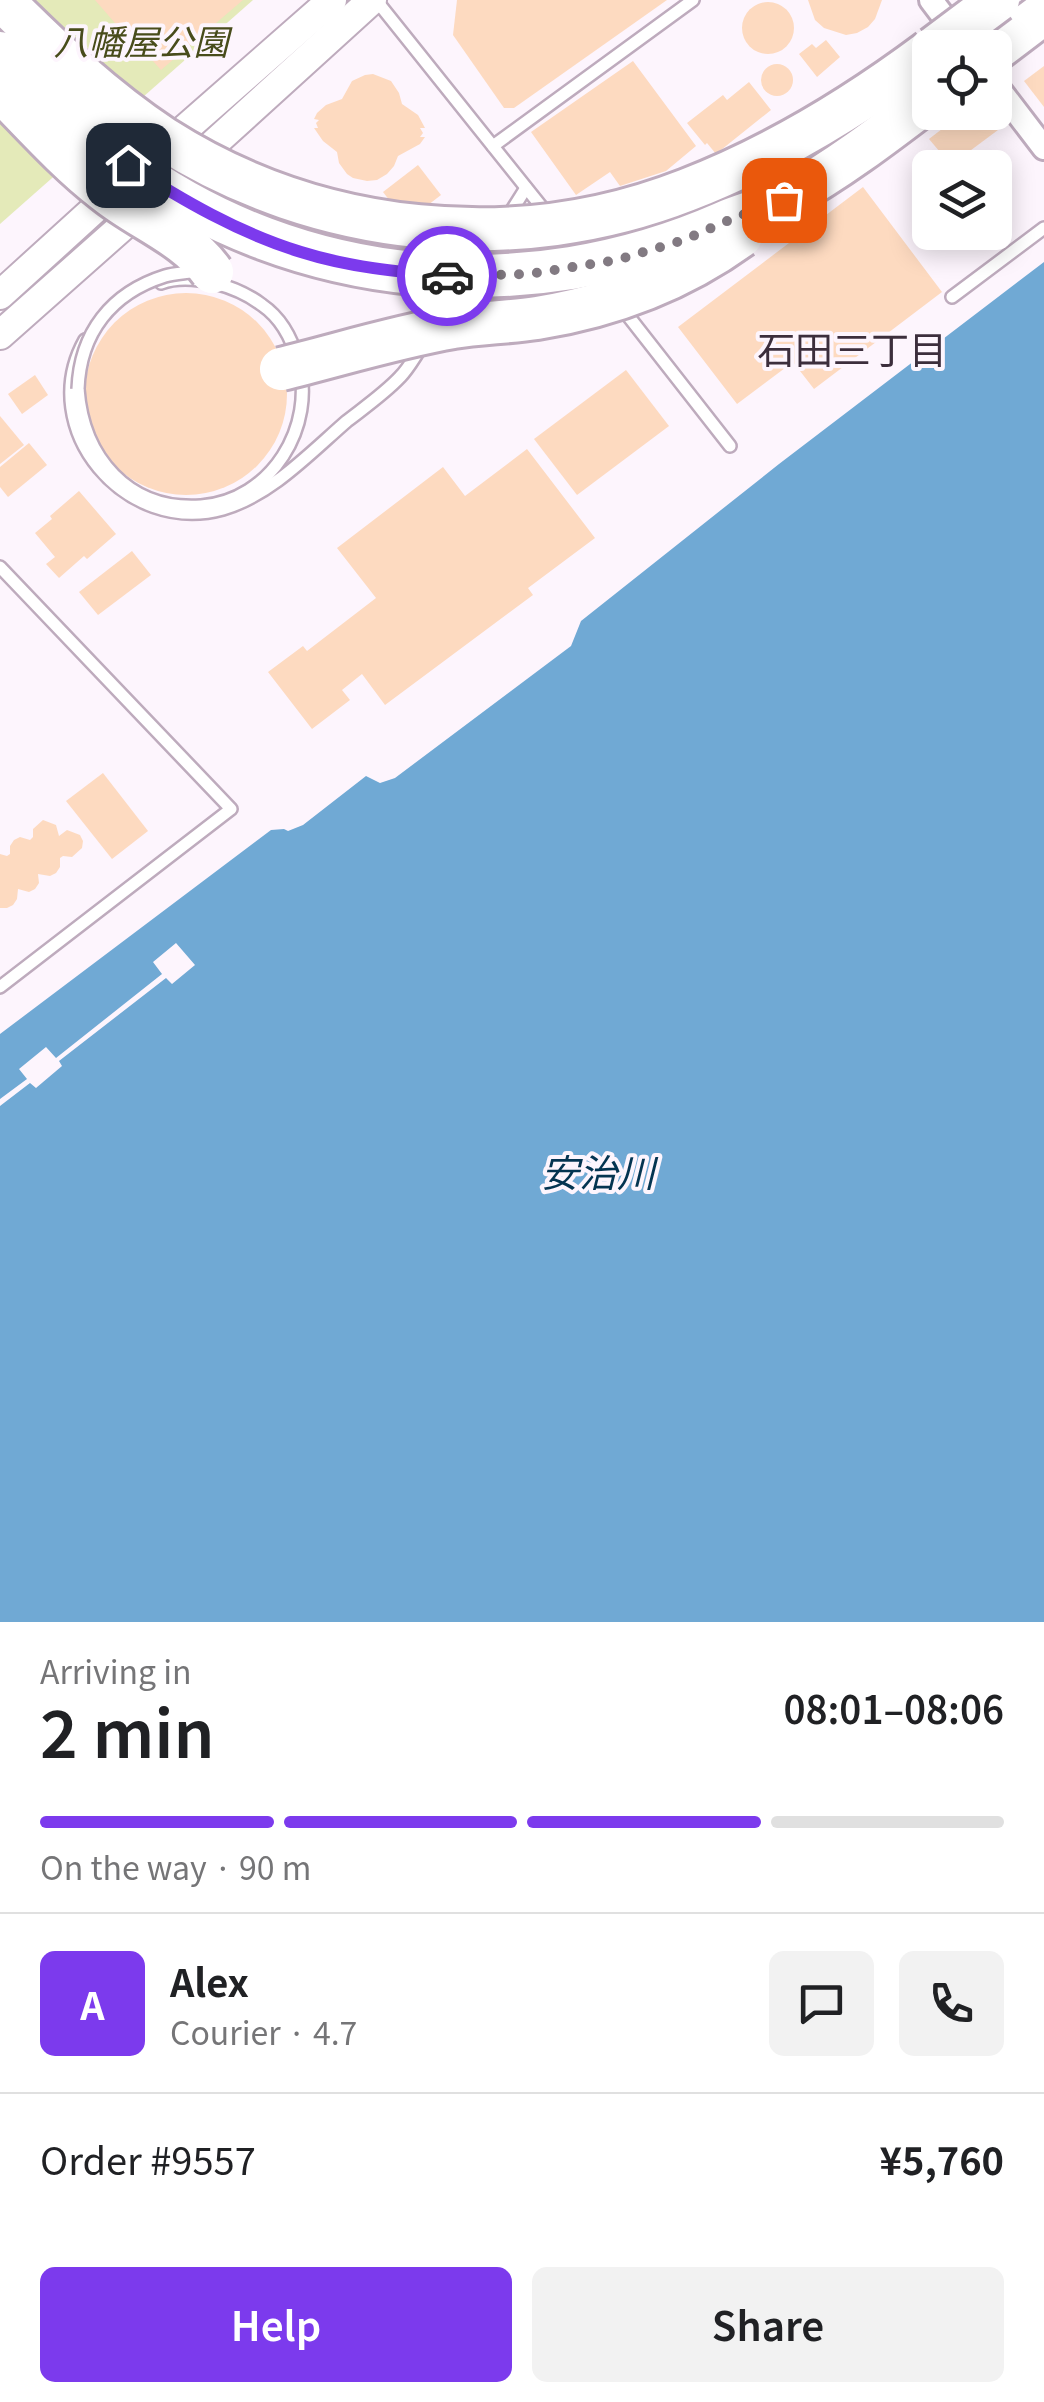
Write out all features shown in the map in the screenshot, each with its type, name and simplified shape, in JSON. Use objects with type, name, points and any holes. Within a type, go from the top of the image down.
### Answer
[{"type":"highway","points":[[2,0],[65,60],[134,117],[211,164],[316,207],[430,228],[480,230],[548,225],[611,214],[685,191],[788,144],[857,103],[912,63]]},
{"type":"highway","points":[[958,30],[998,0]]},
{"type":"highway","points":[[1012,38],[1044,14]]},
{"type":"highway","points":[[0,52],[87,134],[171,192],[288,248],[384,270],[494,276],[566,269],[617,260],[684,240],[784,200]]},
{"type":"highway","points":[[0,89],[82,172],[194,251],[212,272]]},
{"type":"highway","points":[[281,370],[425,333],[560,314],[628,297],[706,260],[784,200],[912,112]]},
{"type":"street","points":[[0,295],[332,0]]},
{"type":"street","points":[[0,335],[374,0]]},
{"type":"street","points":[[931,0],[954,30]]},
{"type":"street","points":[[1012,106],[1044,148]]},
{"type":"lane","points":[[374,0],[562,233]]},
{"type":"lane","points":[[493,146],[693,0]]},
{"type":"lane","points":[[495,235],[526,188]]},
{"type":"lane","points":[[952,297],[1044,228]]},
{"type":"lane","points":[[574,248],[598,279]]},
{"type":"lane","points":[[212,272],[166,275],[139,287],[120,301],[112,307],[104,313],[91,334],[78,370],[79,408],[86,434],[104,465],[116,478],[147,497],[184,506],[204,506],[256,486],[287,451],[304,400],[302,373],[293,343],[280,322],[262,305],[210,283],[168,280],[140,290],[120,302],[112,307],[103,313],[86,338],[73,367],[72,403],[89,454],[127,495],[163,511],[205,513],[261,493],[402,376],[474,266]]},
{"type":"lane","points":[[610,294],[730,446]]},
{"type":"lane","points":[[0,567],[230,809],[0,987]]},
{"type":"green space","name":"八幡屋公園","points":[[32,0],[253,0],[143,97],[77,44]]},
{"type":"green space","name":"八幡屋公園","points":[[0,107],[60,171],[0,224]]},
{"type":"water","name":"安治川","points":[[1044,262],[1044,1622],[0,1622],[0,1034],[271,830],[288,831],[303,825],[366,776],[380,783],[395,778],[571,646],[581,621]]},
{"type":"pier","points":[[176,943],[195,965],[172,984],[166,978],[59,1061],[62,1066],[36,1088],[30,1083],[0,1106],[0,1099],[27,1079],[19,1069],[46,1047],[56,1058],[162,974],[153,962]]},
{"type":"building","points":[[95,0],[243,0],[161,70]]},
{"type":"building","points":[[457,0],[667,0],[514,108],[504,108],[453,35]]},
{"type":"building","points":[[808,0],[882,0],[868,27],[846,35],[824,28],[815,20]]},
{"type":"building","points":[[768,2],[786,10],[794,28],[786,46],[768,54],[750,46],[742,28],[750,10]]},
{"type":"building","points":[[826,40],[840,57],[817,77],[799,54]]},
{"type":"building","points":[[633,61],[696,146],[666,171],[620,186],[610,172],[576,195],[531,132]]},
{"type":"building","points":[[777,64],[788,69],[793,80],[788,91],[777,96],[766,91],[761,80],[766,69]]},
{"type":"building","points":[[1044,66],[1044,107],[1024,81]]},
{"type":"building","points":[[373,74],[391,81],[402,104],[418,115],[425,128],[420,128],[420,137],[425,137],[398,156],[387,174],[367,181],[347,174],[337,152],[314,128],[318,128],[319,120],[314,119],[326,105],[342,99],[352,81]]},
{"type":"building","points":[[749,82],[771,110],[716,154],[687,123],[723,95],[727,100]]},
{"type":"building","points":[[941,130],[998,130],[971,150],[938,150],[929,139]]},
{"type":"building","points":[[418,165],[441,195],[406,222],[383,192]]},
{"type":"building","points":[[863,187],[942,292],[814,389],[793,362],[737,404],[678,327]]},
{"type":"building","points":[[186,293],[225,301],[257,323],[279,355],[287,394],[279,433],[257,465],[225,487],[186,495],[147,487],[115,465],[93,433],[85,394],[93,355],[115,323],[147,301]]},
{"type":"building","points":[[626,370],[669,426],[577,495],[534,439]]},
{"type":"building","points":[[35,375],[48,395],[22,414],[8,394]]},
{"type":"building","points":[[0,416],[24,445],[0,464]]},
{"type":"building","points":[[29,443],[47,465],[8,497],[0,487],[0,467]]},
{"type":"building","points":[[527,449],[595,538],[528,588],[533,595],[385,705],[362,674],[342,690],[350,700],[312,729],[268,672],[303,646],[307,651],[376,598],[337,548],[443,467],[465,496]]},
{"type":"building","points":[[79,491],[116,534],[59,578],[46,564],[55,557],[35,533]]},
{"type":"building","points":[[132,551],[151,575],[98,615],[79,592]]},
{"type":"building","points":[[103,773],[148,831],[112,859],[66,801]]},
{"type":"building","points":[[43,820],[56,825],[59,836],[67,830],[80,835],[82,848],[72,857],[60,858],[56,873],[38,874],[35,889],[18,889],[13,905],[0,908],[0,854],[10,854],[10,846],[20,837],[30,840],[33,829]]},
{"type":"way so far","points":[[447,276],[529,274],[617,260],[684,240],[784,200]]},
{"type":"district","name":"石田三丁目","points":[[852,351]]},
{"type":"route","points":[[128,165],[217,217],[303,253],[384,270],[447,276]]}]
